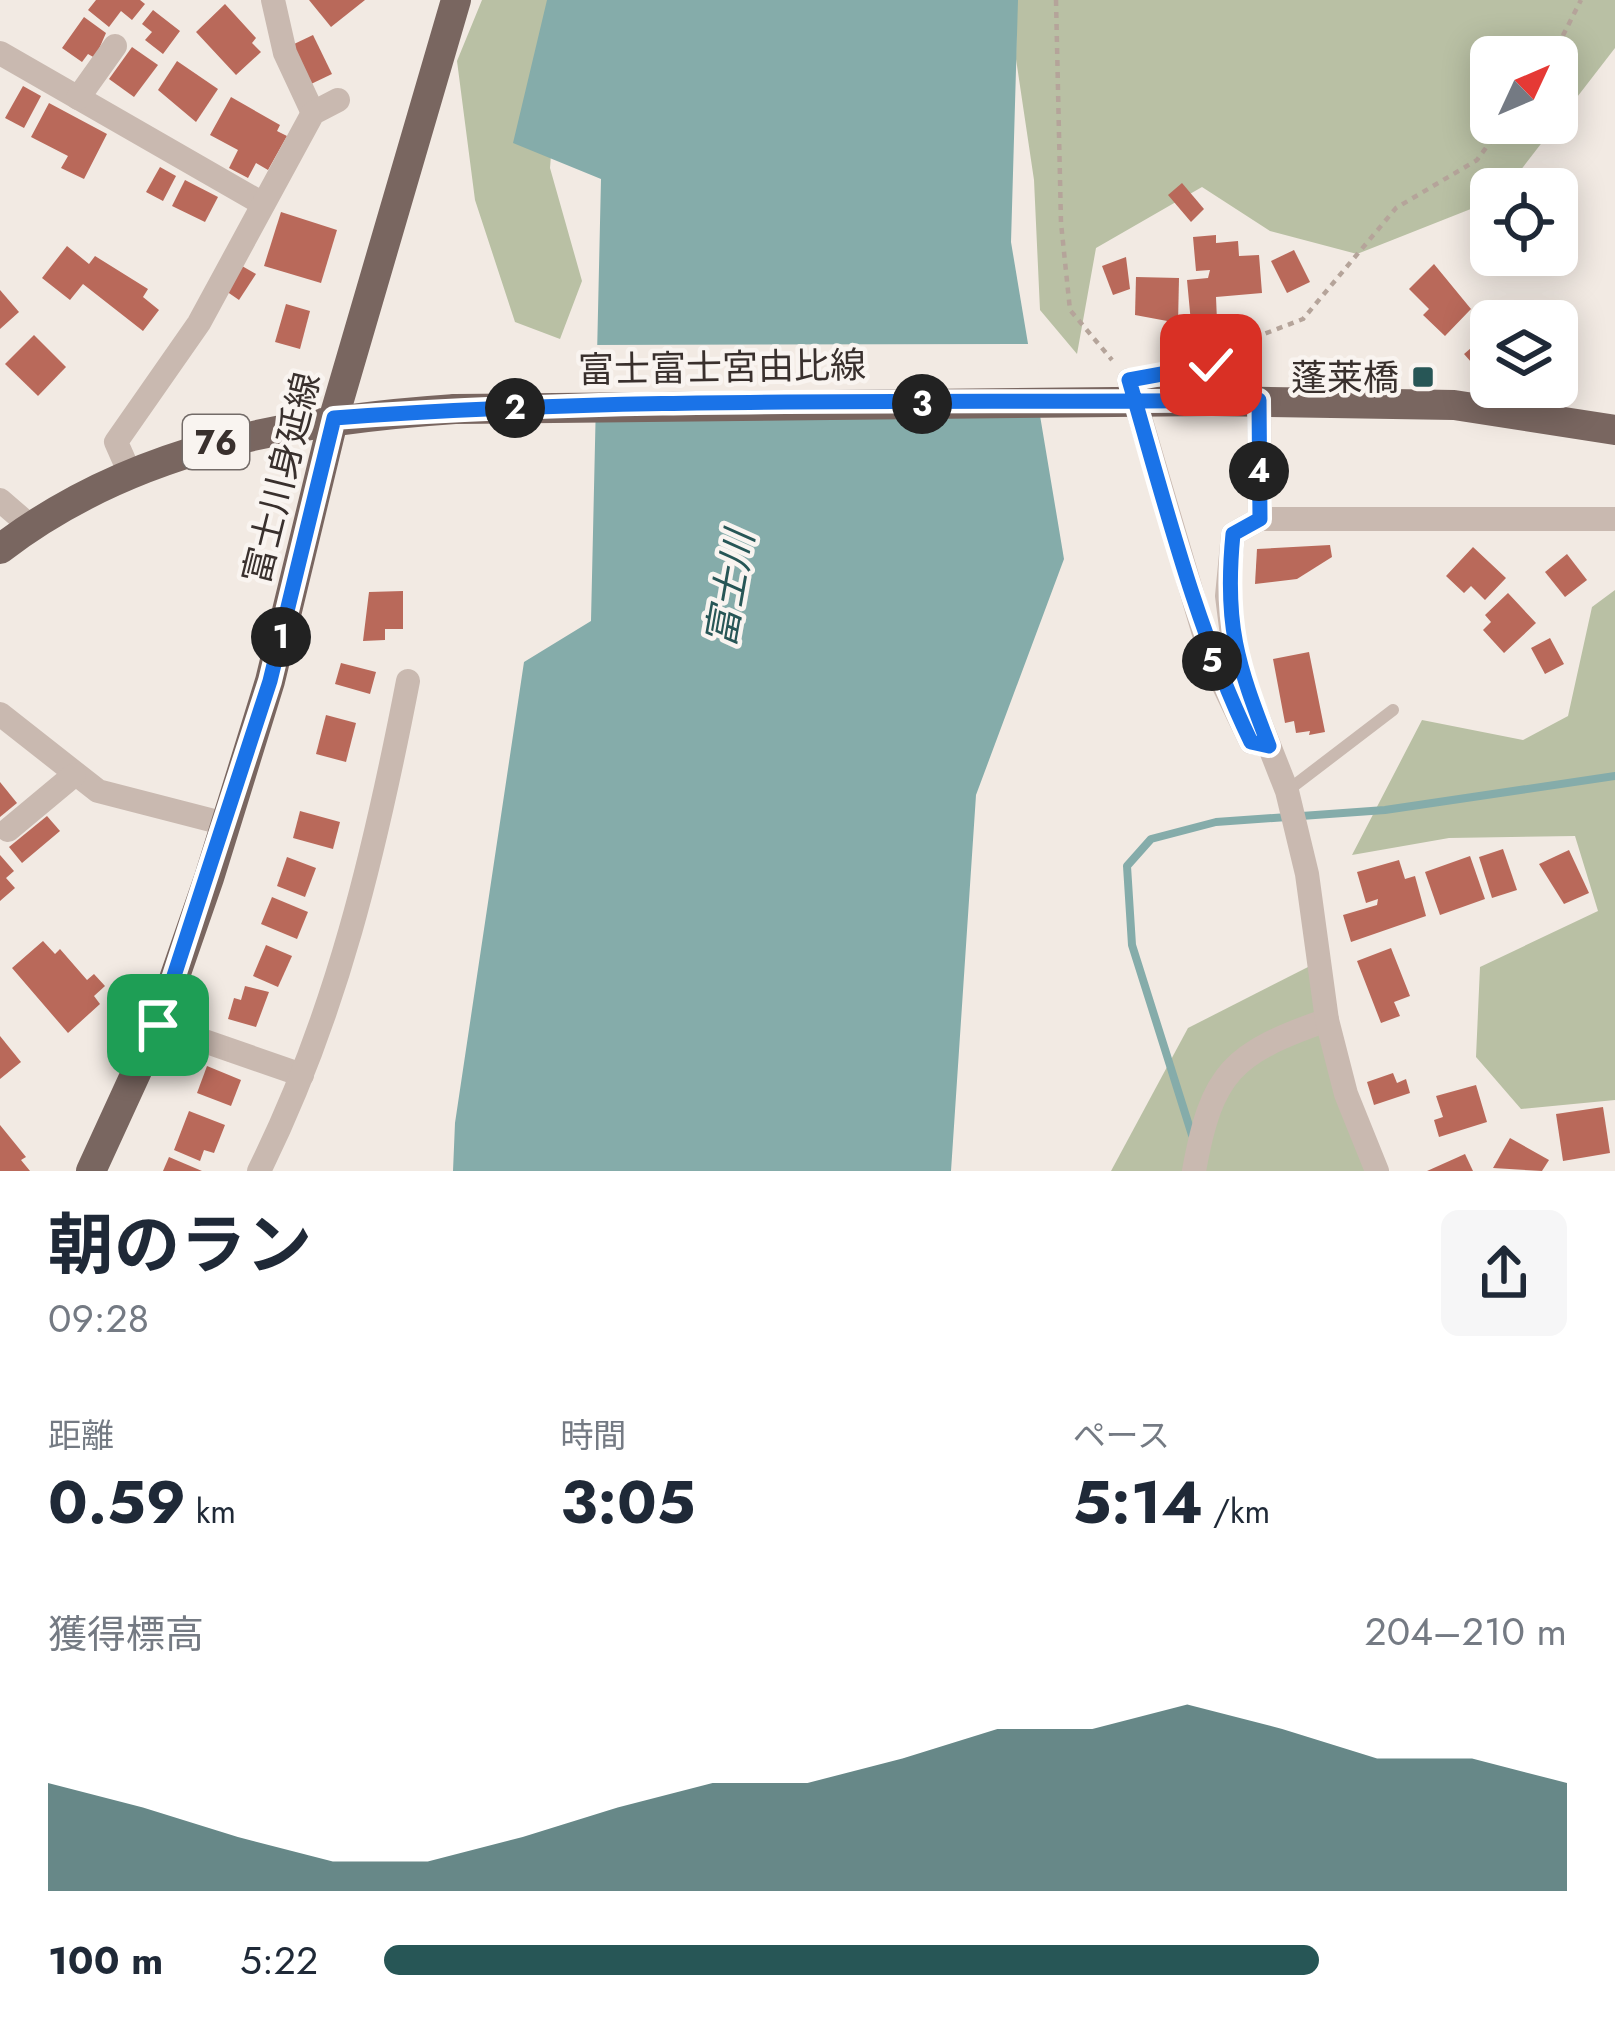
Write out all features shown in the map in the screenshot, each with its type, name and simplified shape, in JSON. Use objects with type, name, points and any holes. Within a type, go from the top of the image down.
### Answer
[{"type":"main road","name":"富士川身延線","points":[[91,1171],[158,1025],[226,824],[270,681],[334,418],[456,0]]},
{"type":"main road","name":"富士富士宮由比線","points":[[0,549],[30,526],[131,476],[225,438],[334,418],[455,409],[1259,400],[1454,405],[1615,430]]},
{"type":"street","points":[[274,0],[285,53],[313,113]]},
{"type":"street","points":[[78,98],[115,46]]},
{"type":"street","points":[[0,53],[263,204]]},
{"type":"street","points":[[131,476],[116,442],[200,322],[313,113],[338,100]]},
{"type":"street","points":[[1129,380],[1212,662],[1251,742],[1269,746]]},
{"type":"street","points":[[1259,400],[1260,519]]},
{"type":"street","points":[[0,500],[30,526]]},
{"type":"street","points":[[1377,1171],[1346,1094],[1327,1020],[1287,790],[1235,659],[1227,596],[1233,534],[1260,519],[1615,519]]},
{"type":"street","points":[[259,1171],[302,1075],[359,913],[408,681]]},
{"type":"street","points":[[0,714],[98,791],[226,824]]},
{"type":"street","points":[[8,830],[74,775]]},
{"type":"street","points":[[1194,1171],[1205,1110],[1246,1054],[1327,1020]]},
{"type":"street","points":[[158,1025],[302,1075]]},
{"type":"lane","points":[[1287,790],[1393,710]]},
{"type":"path","points":[[1056,0],[1061,223],[1070,310],[1129,380],[1211,365],[1252,338],[1303,319],[1396,208],[1477,160],[1489,144]]},
{"type":"path","points":[[1563,36],[1581,0]]},
{"type":"green space","points":[[482,0],[563,0],[550,168],[582,281],[560,339],[515,322],[475,200],[457,61]]},
{"type":"green space","points":[[1017,0],[1615,0],[1615,48],[1578,96],[1578,36],[1470,36],[1470,144],[1541,144],[1522,168],[1470,168],[1470,209],[1357,254],[1270,231],[1202,187],[1096,248],[1077,354],[1040,310],[1034,180],[1016,59]]},
{"type":"green space","points":[[1615,590],[1615,1100],[1521,1109],[1476,1057],[1480,967],[1598,911],[1575,836],[1449,838],[1352,855],[1422,720],[1523,740],[1568,716],[1592,607]]},
{"type":"green space","points":[[1310,966],[1377,1171],[1111,1171],[1188,1028]]},
{"type":"water","name":"富士川","points":[[547,0],[1018,0],[1011,242],[1064,559],[976,795],[951,1171],[453,1171],[455,1123],[524,662],[591,621],[601,179],[513,143]]},
{"type":"pier","points":[[1034,344],[1044,402],[589,407],[591,345]]},
{"type":"building","points":[[96,0],[145,4],[132,20],[121,11],[109,27],[88,10]]},
{"type":"building","points":[[309,0],[365,0],[331,27]]},
{"type":"building","points":[[225,4],[256,38],[252,43],[261,52],[236,75],[196,32]]},
{"type":"building","points":[[153,10],[180,31],[163,54],[145,40],[152,32],[142,24]]},
{"type":"building","points":[[84,17],[106,33],[95,58],[88,54],[82,62],[62,48]]},
{"type":"building","points":[[313,35],[332,74],[311,84],[292,45]]},
{"type":"building","points":[[132,47],[158,65],[134,97],[109,79]]},
{"type":"building","points":[[177,61],[218,89],[196,122],[158,90]]},
{"type":"building","points":[[23,86],[41,96],[24,128],[5,118]]},
{"type":"building","points":[[231,97],[280,125],[277,131],[287,136],[268,170],[256,163],[248,178],[229,168],[238,150],[210,135]]},
{"type":"building","points":[[49,103],[107,134],[84,179],[61,168],[68,156],[31,137]]},
{"type":"building","points":[[160,167],[176,176],[163,201],[146,192]]},
{"type":"building","points":[[185,180],[218,197],[205,222],[172,206]]},
{"type":"building","points":[[1182,183],[1204,209],[1191,222],[1168,195]]},
{"type":"building","points":[[281,212],[337,230],[321,283],[264,266]]},
{"type":"building","points":[[1216,235],[1216,243],[1238,241],[1239,256],[1259,255],[1262,293],[1216,297],[1217,321],[1191,323],[1187,280],[1208,278],[1210,270],[1196,271],[1193,237]]},
{"type":"building","points":[[67,246],[89,264],[95,256],[148,289],[143,297],[159,310],[143,331],[83,284],[70,300],[42,278]]},
{"type":"building","points":[[1294,250],[1310,282],[1287,293],[1271,261]]},
{"type":"building","points":[[1126,257],[1130,289],[1113,295],[1102,266]]},
{"type":"building","points":[[1434,264],[1470,310],[1445,336],[1423,315],[1429,309],[1409,289]]},
{"type":"building","points":[[242,266],[256,274],[239,300],[226,291]]},
{"type":"building","points":[[1136,277],[1179,278],[1178,323],[1135,315]]},
{"type":"building","points":[[0,290],[19,312],[0,329]]},
{"type":"building","points":[[286,304],[310,311],[300,349],[275,342]]},
{"type":"building","points":[[34,335],[66,367],[38,396],[5,364]]},
{"type":"building","points":[[1330,545],[1332,557],[1297,579],[1255,584],[1257,549]]},
{"type":"building","points":[[1473,547],[1506,578],[1485,600],[1471,586],[1464,593],[1446,576]]},
{"type":"building","points":[[1567,554],[1587,580],[1565,597],[1545,572]]},
{"type":"building","points":[[403,591],[403,629],[385,629],[385,640],[363,641],[369,592]]},
{"type":"building","points":[[1508,593],[1536,623],[1504,653],[1483,630],[1491,622],[1485,615]]},
{"type":"building","points":[[1550,638],[1564,664],[1545,674],[1531,648]]},
{"type":"building","points":[[1309,652],[1325,732],[1309,735],[1310,731],[1296,733],[1294,721],[1285,723],[1273,659]]},
{"type":"building","points":[[341,663],[376,672],[370,694],[335,684]]},
{"type":"building","points":[[326,715],[356,723],[346,762],[316,754]]},
{"type":"building","points":[[0,782],[17,803],[0,817]]},
{"type":"building","points":[[300,811],[340,822],[333,849],[293,838]]},
{"type":"building","points":[[47,816],[60,831],[22,863],[9,847]]},
{"type":"building","points":[[1503,849],[1517,890],[1492,898],[1479,857]]},
{"type":"building","points":[[1569,850],[1589,893],[1564,904],[1539,864]]},
{"type":"building","points":[[0,855],[14,871],[6,878],[15,888],[0,901]]},
{"type":"building","points":[[1470,856],[1485,899],[1440,915],[1425,872]]},
{"type":"building","points":[[287,857],[316,868],[305,897],[277,886]]},
{"type":"building","points":[[1399,860],[1405,879],[1415,876],[1426,916],[1351,942],[1343,915],[1377,905],[1378,899],[1366,903],[1357,872]]},
{"type":"building","points":[[272,897],[308,912],[297,939],[261,924]]},
{"type":"building","points":[[43,941],[55,954],[60,949],[87,980],[94,974],[105,986],[94,996],[100,1004],[68,1033],[12,968]]},
{"type":"building","points":[[266,945],[292,956],[278,987],[253,976]]},
{"type":"building","points":[[1391,948],[1410,996],[1394,1002],[1400,1016],[1381,1023],[1357,961]]},
{"type":"building","points":[[245,986],[269,992],[256,1027],[228,1019],[234,998],[241,1000]]},
{"type":"building","points":[[0,1036],[21,1062],[0,1079]]},
{"type":"building","points":[[207,1066],[241,1080],[231,1106],[197,1093]]},
{"type":"building","points":[[1393,1073],[1397,1083],[1406,1079],[1410,1093],[1374,1105],[1367,1082]]},
{"type":"building","points":[[1476,1085],[1487,1122],[1439,1137],[1434,1120],[1443,1117],[1436,1096]]},
{"type":"building","points":[[1603,1107],[1610,1153],[1563,1161],[1556,1114]]},
{"type":"building","points":[[189,1111],[225,1125],[214,1153],[204,1150],[200,1161],[174,1150]]},
{"type":"building","points":[[0,1125],[26,1157],[21,1160],[30,1171],[0,1171]]},
{"type":"building","points":[[1510,1138],[1549,1160],[1542,1171],[1493,1168]]},
{"type":"building","points":[[1465,1154],[1473,1171],[1427,1171]]},
{"type":"building","points":[[169,1157],[202,1171],[163,1171]]},
{"type":"waterway","points":[[1192,1135],[1132,945],[1127,866],[1151,839],[1216,822],[1385,810],[1615,776]]},
{"type":"place","name":"蓬莱橋","points":[[1423,377]]},
{"type":"route","points":[[158,1025],[270,681],[334,418],[455,409],[606,407],[1061,402],[1212,400],[1259,400],[1260,519],[1233,534],[1227,596],[1235,659],[1269,746],[1251,742],[1212,662],[1171,521],[1129,380],[1211,365]]}]
